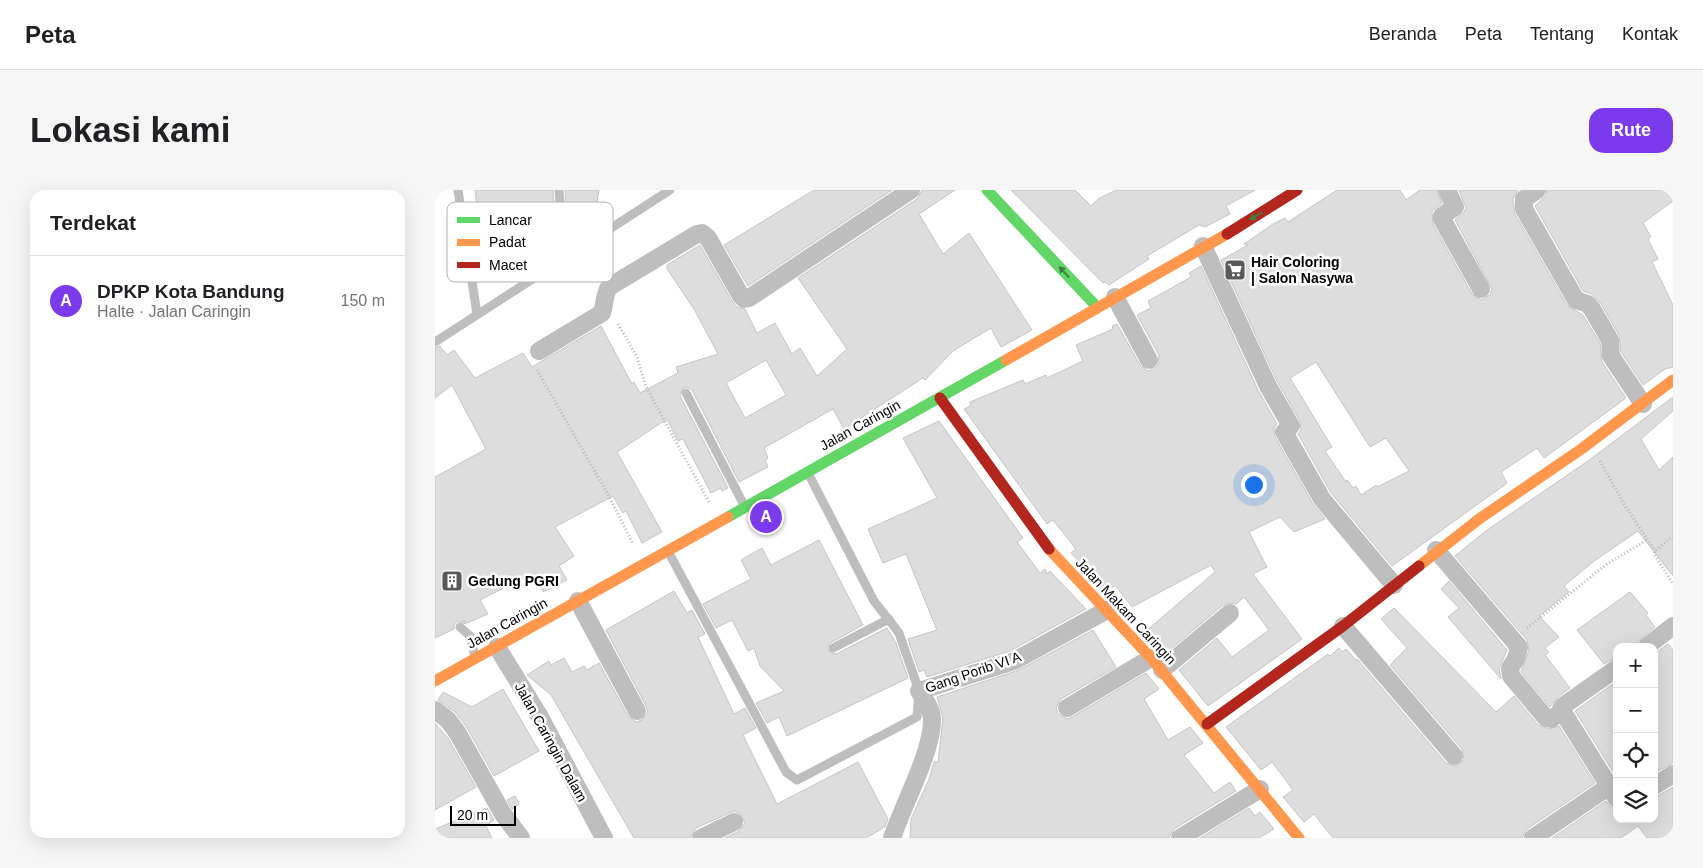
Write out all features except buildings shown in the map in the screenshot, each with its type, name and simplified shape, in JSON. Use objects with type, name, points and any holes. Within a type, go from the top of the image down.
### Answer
[{"type":"street","points":[[539,351],[601,313],[605,302],[605,294],[609,287],[689,237],[702,233],[708,238],[741,296],[744,299],[749,298],[911,190]]},
{"type":"street","points":[[987,190],[1097,307]]},
{"type":"street","name":"Jalan Caringin","points":[[435,681],[940,398],[1297,190]]},
{"type":"street","points":[[1447,190],[1455,207],[1442,216],[1442,219],[1481,289]]},
{"type":"street","points":[[1537,190],[1524,198],[1524,209],[1576,300],[1588,304],[1606,332],[1610,340],[1611,356],[1643,404]]},
{"type":"street","points":[[1203,246],[1268,386],[1291,426],[1284,432],[1299,460],[1322,499],[1394,586]]},
{"type":"street","points":[[1115,297],[1149,360]]},
{"type":"street","points":[[1207,724],[1343,626],[1436,550],[1590,443],[1673,380]]},
{"type":"street","name":"Jalan Makam Caringin","points":[[940,398],[1036,533],[1058,560],[1156,664],[1299,838]]},
{"type":"street","points":[[1436,550],[1519,647],[1519,653],[1510,668],[1511,676],[1546,718],[1551,719],[1562,712]]},
{"type":"street","points":[[578,601],[637,711]]},
{"type":"street","name":"Gang Porib VI A","points":[[919,691],[1014,661],[1107,610]]},
{"type":"street","points":[[1067,708],[1156,664],[1230,613]]},
{"type":"street","points":[[1343,626],[1454,756]]},
{"type":"street","points":[[1651,643],[1673,626]]},
{"type":"street","name":"Jalan Caringin Dalam","points":[[497,647],[540,717],[604,838]]},
{"type":"street","points":[[1533,838],[1612,793],[1562,712],[1563,706],[1613,671]]},
{"type":"street","points":[[892,838],[901,811],[924,757],[932,722],[931,710],[919,691]]},
{"type":"street","points":[[435,710],[448,720],[457,732],[503,814],[521,838]]},
{"type":"street","points":[[1658,783],[1673,774]]},
{"type":"street","points":[[1180,838],[1260,789]]},
{"type":"street","points":[[701,838],[734,822]]},
{"type":"lane","points":[[613,227],[670,190]]},
{"type":"lane","points":[[472,282],[477,314]]},
{"type":"lane","points":[[435,342],[527,282]]},
{"type":"lane","points":[[686,393],[745,507]]},
{"type":"lane","points":[[667,551],[786,772],[797,780],[917,717],[919,691],[899,633],[874,601],[808,472]]},
{"type":"lane","points":[[833,648],[889,619]]},
{"type":"lane","points":[[460,627],[470,636],[476,658]]},
{"type":"path","points":[[605,302],[637,357],[646,387],[719,522]]},
{"type":"path","points":[[539,351],[535,356],[535,364],[544,385],[609,496],[643,564]]},
{"type":"path","points":[[1590,443],[1624,504],[1655,550],[1655,558],[1673,584]]},
{"type":"path","points":[[1655,550],[1673,536]]},
{"type":"path","points":[[1514,641],[1607,564],[1647,540]]},
{"type":"traffic: fast","points":[[987,190],[1097,307]]},
{"type":"traffic: fast","points":[[728,517],[1006,360]]},
{"type":"traffic: slow","points":[[1006,360],[1227,234]]},
{"type":"traffic: slow","points":[[1419,566],[1479,519],[1580,450],[1673,380]]},
{"type":"traffic: slow","points":[[435,681],[728,517]]},
{"type":"traffic: slow","points":[[1049,549],[1151,658],[1299,838]]},
{"type":"traffic: jam","points":[[1227,234],[1297,190]]},
{"type":"traffic: jam","points":[[940,398],[1049,549]]},
{"type":"traffic: jam","points":[[1207,724],[1343,626],[1419,566]]},
{"type":"place","name":"Hair Coloring | Salon Nasywa","points":[[1235,270]]},
{"type":"place","name":"DPKP Kota Bandung","points":[[766,517]]},
{"type":"place","name":"Gedung PGRI","points":[[452,581]]}]
